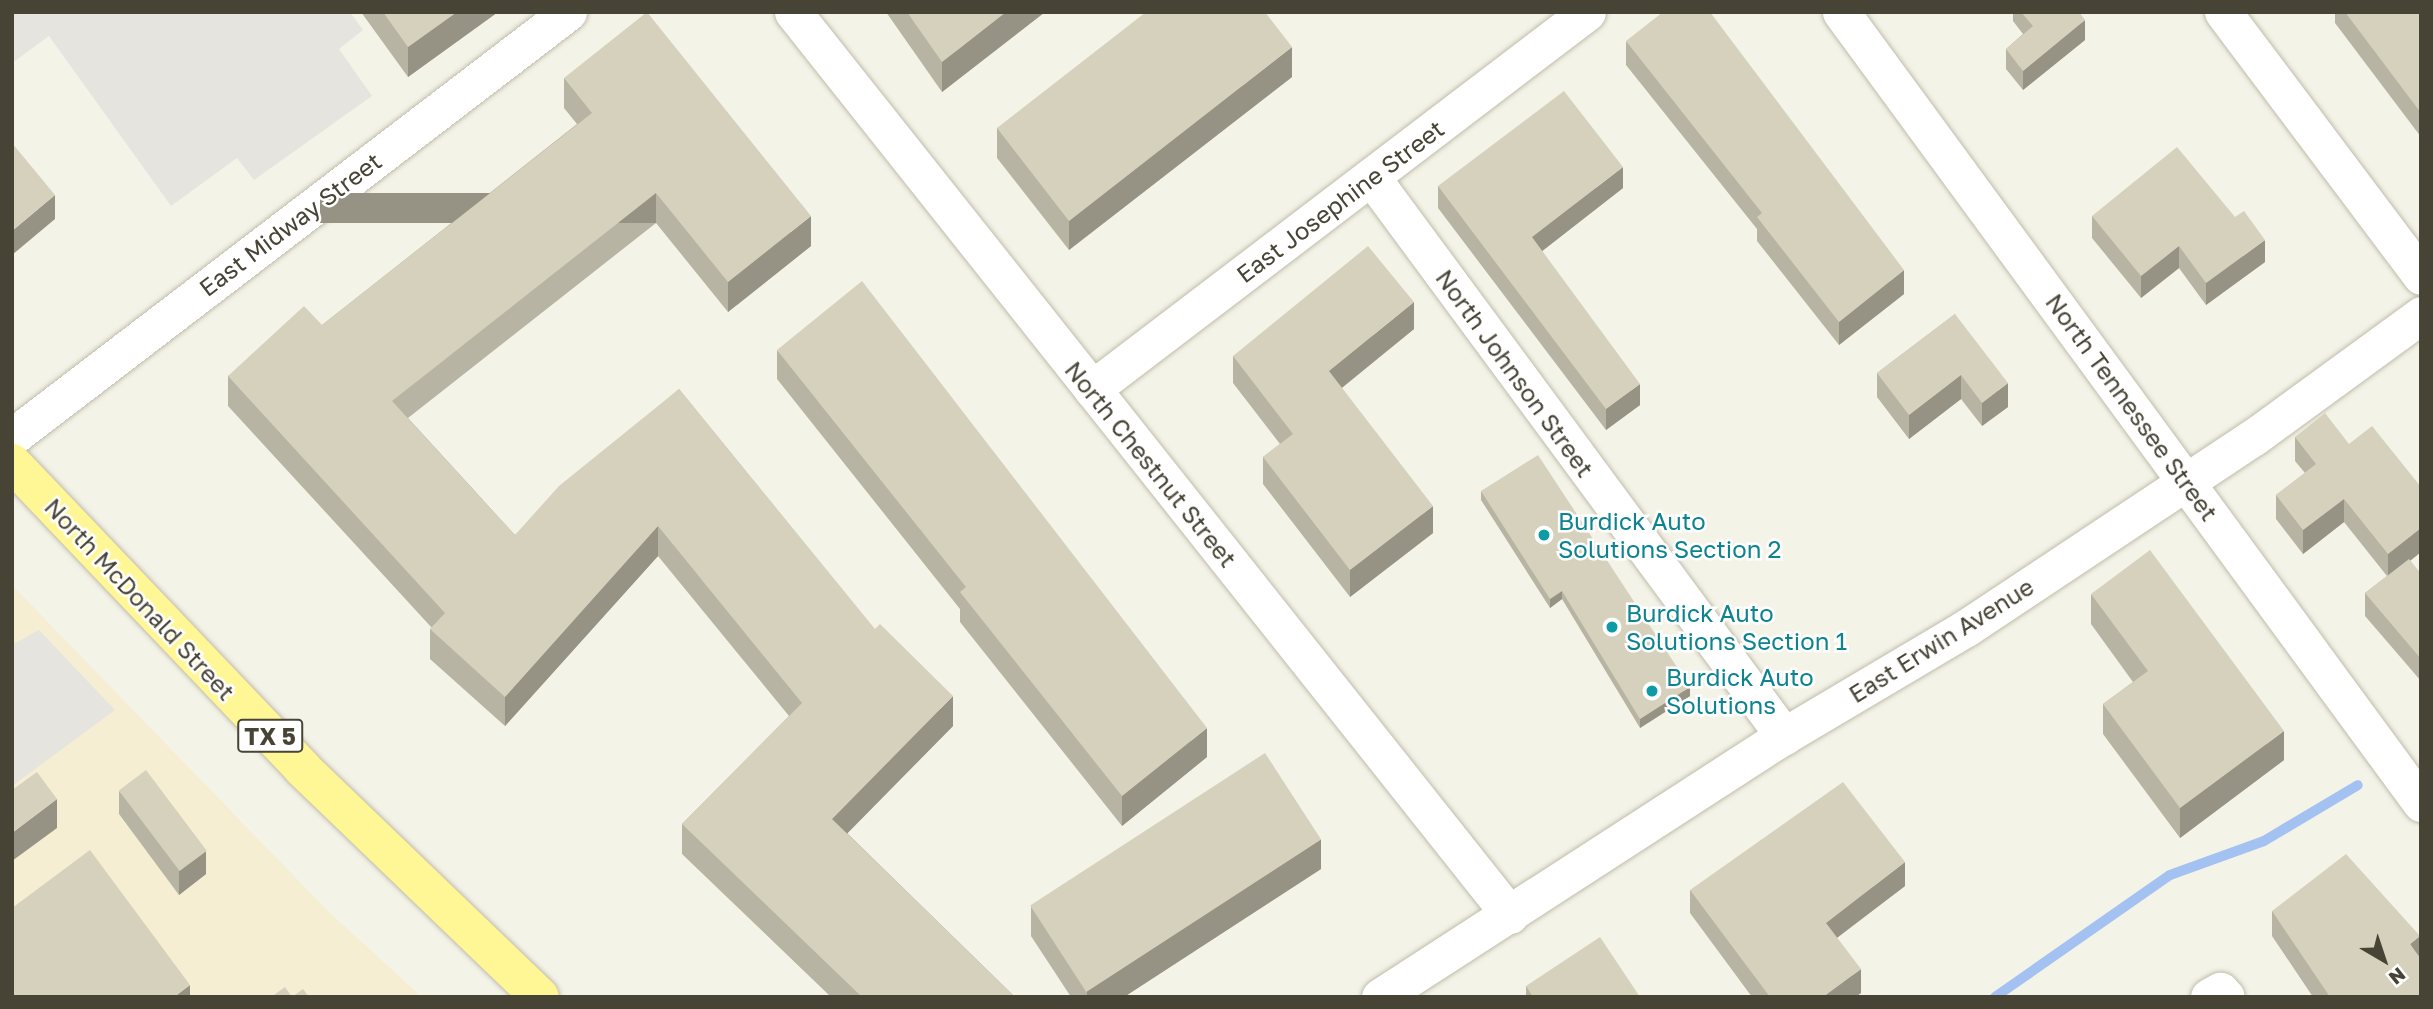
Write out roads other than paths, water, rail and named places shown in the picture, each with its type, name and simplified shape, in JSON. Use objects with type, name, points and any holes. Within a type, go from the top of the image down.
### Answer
[{"type":"main road","name":"North McDonald Street","points":[[12,463],[293,759],[540,997]]},
{"type":"street","name":"East Midway Street","points":[[12,437],[568,12]]},
{"type":"street","name":"North Chestnut Street","points":[[793,12],[1510,915]]},
{"type":"street","name":"East Josephine Street","points":[[1092,389],[1587,12]]},
{"type":"street","name":"North Tennessee Street","points":[[1841,12],[2188,481],[2421,803]]},
{"type":"street","points":[[2223,12],[2421,276]]},
{"type":"street","name":"North Johnson Street","points":[[1372,178],[1784,736]]},
{"type":"street","name":"East Erwin Avenue","points":[[1380,997],[1784,736],[1966,628],[2188,481],[2421,315]]},
{"type":"street","points":[[2209,997],[2220,991],[2225,997]]},
{"type":"waterway","points":[[1995,997],[2170,875],[2264,841],[2358,785]]},
{"type":"place","name":"Burdick Auto Solutions Section 2","points":[[1544,535]]},
{"type":"place","name":"Burdick Auto Solutions Section 1","points":[[1612,627]]},
{"type":"place","name":"Burdick Auto Solutions","points":[[1652,691]]}]
